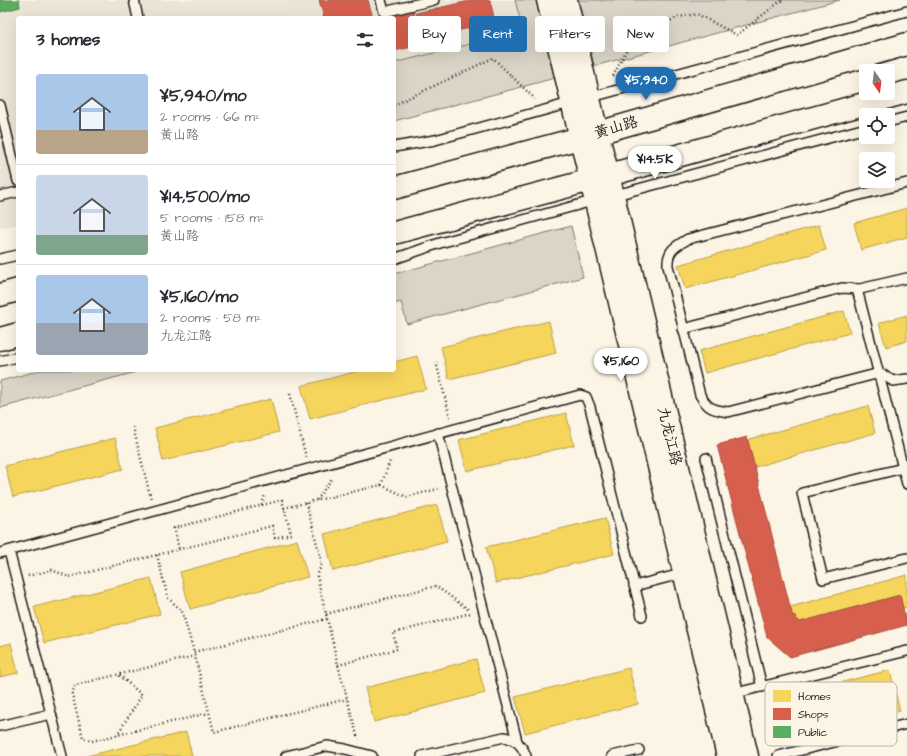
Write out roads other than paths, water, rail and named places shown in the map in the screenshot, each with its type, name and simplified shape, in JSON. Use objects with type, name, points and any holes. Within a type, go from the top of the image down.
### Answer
[{"type":"main road","name":"九龙江路","points":[[548,0],[588,98]]},
{"type":"main road","name":"九龙江路","points":[[566,0],[588,98],[588,136],[602,188],[723,696],[747,756]]},
{"type":"main road","name":"黄山路","points":[[396,187],[588,136],[907,44]]},
{"type":"main road","points":[[396,233],[602,188],[907,92]]},
{"type":"main road","points":[[0,295],[16,291]]},
{"type":"main road","points":[[0,339],[16,335]]},
{"type":"main road","name":"九龙江路","points":[[723,696],[728,756]]},
{"type":"lane","points":[[134,0],[138,16]]},
{"type":"lane","points":[[382,0],[384,12],[434,0]]},
{"type":"lane","points":[[396,147],[435,140],[907,11]]},
{"type":"lane","points":[[0,105],[16,173]]},
{"type":"lane","points":[[895,120],[907,117]]},
{"type":"lane","points":[[396,258],[602,188],[859,130]]},
{"type":"lane","points":[[907,183],[688,239],[676,246],[670,253],[667,261],[700,395],[710,408],[728,412],[876,374],[883,375],[894,381],[907,379]]},
{"type":"lane","points":[[0,196],[16,192]]},
{"type":"lane","points":[[0,259],[16,255]]},
{"type":"lane","points":[[683,329],[842,288],[860,289],[907,278]]},
{"type":"lane","points":[[857,289],[907,484]]},
{"type":"lane","points":[[0,362],[16,358]]},
{"type":"lane","points":[[62,756],[16,579],[4,552],[580,395],[586,397],[591,414],[642,616]]},
{"type":"lane","points":[[438,433],[517,741]]},
{"type":"lane","points":[[706,458],[762,687]]},
{"type":"lane","points":[[903,468],[802,493],[823,579],[907,558]]},
{"type":"lane","points":[[634,586],[693,572]]},
{"type":"lane","points":[[782,682],[907,651]]},
{"type":"lane","points":[[723,696],[765,686]]},
{"type":"lane","points":[[0,726],[51,714]]},
{"type":"lane","points":[[897,726],[907,724]]},
{"type":"lane","points":[[422,756],[504,737],[517,741],[523,747],[527,756]]},
{"type":"lane","points":[[286,756],[327,746],[372,756]]},
{"type":"lane","points":[[778,756],[818,746]]},
{"type":"lane","points":[[612,756],[639,750]]}]
